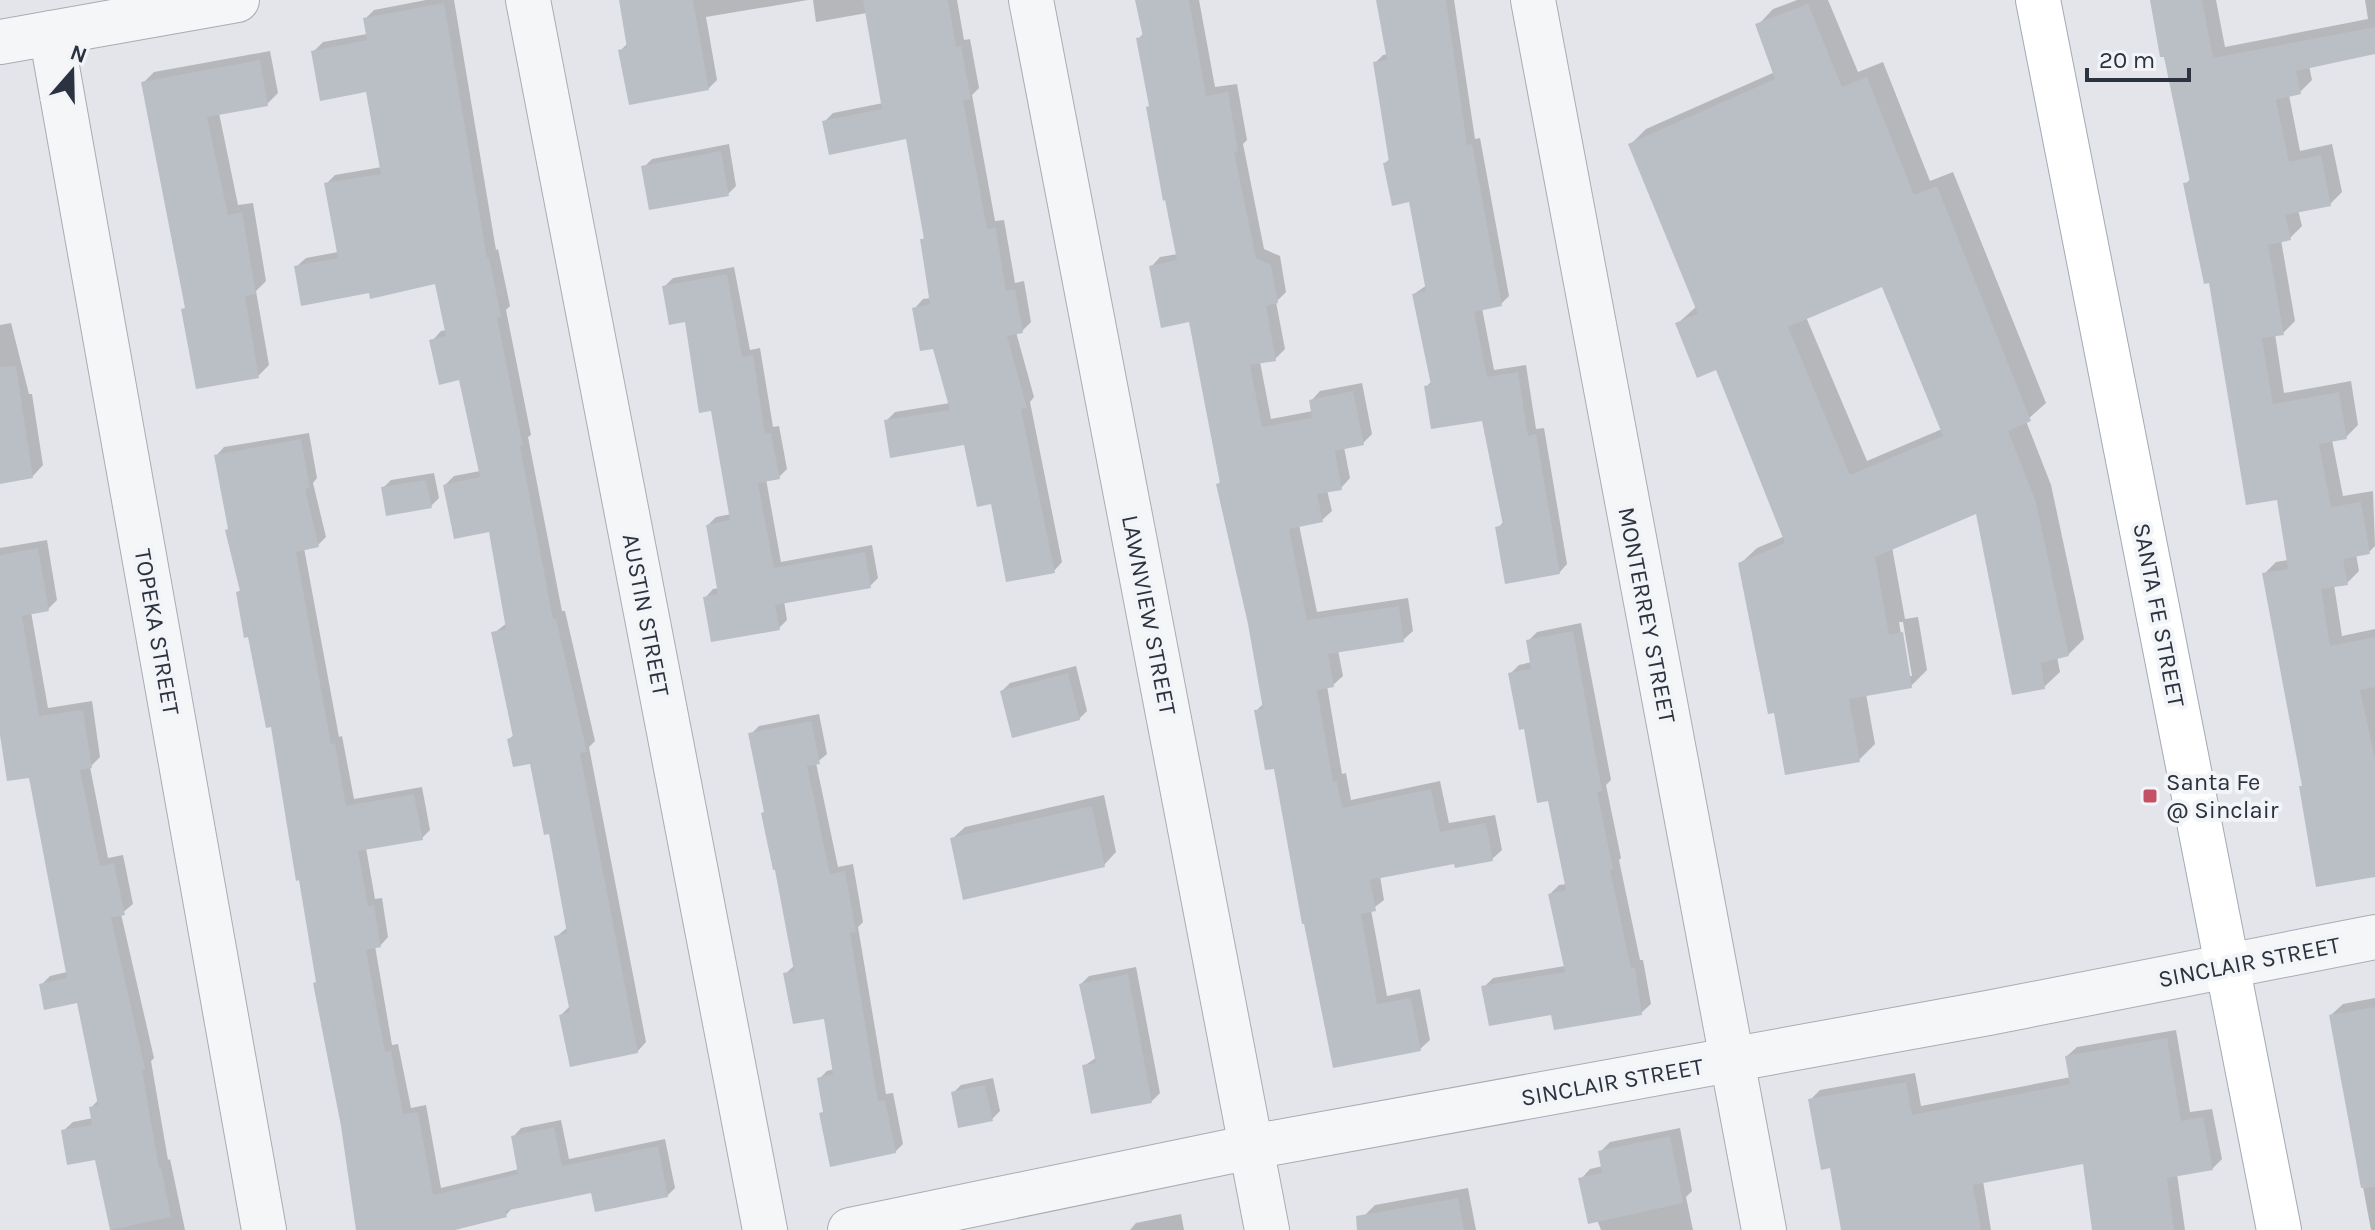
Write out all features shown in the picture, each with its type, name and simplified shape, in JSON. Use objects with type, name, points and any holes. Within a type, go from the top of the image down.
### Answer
[{"type":"main road","name":"SANTA FE STREET","points":[[2038,0],[2279,1230]]},
{"type":"street","points":[[0,42],[237,0]]},
{"type":"street","name":"AUSTIN STREET","points":[[528,0],[765,1230]]},
{"type":"street","name":"LAWNVIEW STREET","points":[[1031,0],[1267,1230]]},
{"type":"street","name":"MONTERREY STREET","points":[[1533,0],[1764,1230]]},
{"type":"street","name":"TOPEKA STREET","points":[[51,33],[264,1230]]},
{"type":"street","name":"SINCLAIR STREET","points":[[850,1230],[1251,1147],[1730,1060],[2375,937]]},
{"type":"building","points":[[619,0],[693,0],[709,90],[629,105],[618,50],[627,48]]},
{"type":"building","points":[[863,0],[948,0],[956,47],[961,46],[971,99],[963,100],[987,229],[996,228],[1006,291],[1015,289],[1023,333],[1007,336],[1027,408],[1021,409],[1055,573],[1006,582],[991,504],[977,507],[964,445],[890,458],[884,420],[950,410],[933,349],[920,351],[912,308],[930,304],[920,239],[924,239],[906,139],[829,155],[822,121],[882,109]]},
{"type":"building","points":[[1135,0],[1189,0],[1206,96],[1228,92],[1238,151],[1234,152],[1256,258],[1271,265],[1278,303],[1266,306],[1276,361],[1250,365],[1262,427],[1312,418],[1309,400],[1353,391],[1364,445],[1335,451],[1342,490],[1317,494],[1323,522],[1289,529],[1307,620],[1399,606],[1404,642],[1328,654],[1334,687],[1317,690],[1333,782],[1337,781],[1342,808],[1431,789],[1440,832],[1486,823],[1493,861],[1455,868],[1454,864],[1370,880],[1376,911],[1361,914],[1377,1004],[1411,998],[1421,1051],[1333,1068],[1302,924],[1274,769],[1265,770],[1254,710],[1263,709],[1248,624],[1216,484],[1220,483],[1189,322],[1161,328],[1149,266],[1177,260],[1146,107],[1149,106],[1136,38],[1143,37]]},
{"type":"building","points":[[1376,0],[1446,0],[1467,145],[1472,144],[1502,306],[1474,312],[1487,377],[1518,372],[1528,436],[1536,434],[1560,574],[1505,584],[1495,527],[1503,525],[1482,421],[1431,429],[1424,386],[1431,385],[1412,294],[1426,291],[1409,202],[1392,206],[1383,163],[1389,162],[1373,62],[1387,60]]},
{"type":"building","points":[[2150,0],[2202,0],[2213,58],[2375,27],[2375,54],[2296,71],[2301,94],[2276,100],[2289,162],[2321,155],[2331,206],[2285,215],[2291,240],[2268,245],[2284,335],[2262,338],[2273,404],[2339,392],[2347,439],[2319,444],[2331,507],[2361,502],[2370,554],[2343,559],[2348,585],[2321,589],[2330,646],[2375,637],[2375,687],[2360,690],[2375,759],[2375,877],[2316,887],[2299,786],[2302,786],[2262,573],[2288,569],[2277,500],[2246,505],[2209,283],[2204,284],[2183,183],[2190,182],[2164,57],[2160,57]]},
{"type":"building","points":[[444,3],[487,258],[501,317],[497,318],[523,446],[520,446],[553,619],[556,619],[587,752],[580,753],[638,1053],[570,1067],[559,1015],[570,1012],[554,936],[567,933],[549,834],[544,835],[530,764],[513,767],[507,739],[513,737],[491,632],[506,629],[489,532],[454,539],[443,485],[480,477],[459,380],[439,385],[429,340],[446,336],[435,284],[370,299],[369,293],[301,306],[294,266],[338,258],[324,183],[381,174],[366,92],[320,101],[311,51],[367,40],[363,18]]},
{"type":"building","points":[[1808,4],[1842,87],[1867,77],[1914,195],[1937,186],[2031,421],[2008,431],[2036,502],[2069,656],[2041,663],[2045,689],[2012,695],[1976,514],[1875,557],[1889,634],[1903,632],[1912,688],[1849,699],[1860,762],[1785,775],[1774,713],[1768,714],[1738,563],[1785,543],[1716,370],[1697,378],[1675,323],[1698,314],[1628,144],[1775,79],[1755,24]],"holes":[[[1882,287],[1943,436],[1850,475],[1788,327]]]},
{"type":"building","points":[[260,60],[268,106],[207,117],[228,215],[242,212],[256,294],[245,296],[259,378],[196,389],[181,309],[185,308],[141,82]]},
{"type":"building","points":[[721,151],[729,196],[649,210],[641,166]]},
{"type":"building","points":[[727,274],[742,357],[753,355],[765,434],[771,433],[780,479],[758,483],[774,568],[865,552],[871,588],[775,605],[780,630],[711,642],[703,597],[718,594],[706,525],[730,520],[711,411],[699,413],[685,322],[669,325],[662,286]]},
{"type":"building","points":[[16,366],[33,478],[0,484],[0,367]]},
{"type":"building","points":[[301,439],[310,488],[305,489],[319,547],[296,552],[331,744],[335,743],[346,806],[414,794],[423,840],[358,851],[368,906],[374,905],[381,947],[366,950],[385,1052],[391,1051],[403,1114],[418,1112],[433,1195],[518,1174],[511,1136],[554,1127],[562,1166],[658,1146],[668,1197],[595,1212],[591,1193],[505,1211],[507,1217],[455,1230],[356,1230],[341,1126],[313,983],[316,982],[271,727],[266,728],[248,637],[244,638],[236,592],[240,591],[225,530],[228,529],[214,455]]},
{"type":"building","points":[[426,480],[432,508],[386,516],[381,487]]},
{"type":"building","points":[[38,548],[49,611],[22,616],[39,716],[83,710],[92,768],[80,770],[100,866],[114,863],[125,915],[111,918],[145,1069],[142,1070],[159,1168],[171,1217],[110,1230],[95,1160],[67,1165],[61,1130],[92,1125],[89,1107],[98,1105],[77,1003],[44,1010],[39,984],[67,978],[29,778],[7,781],[0,735],[0,555]]},
{"type":"building","points":[[1573,631],[1602,791],[1597,792],[1613,869],[1610,870],[1631,968],[1635,968],[1642,1015],[1554,1030],[1551,1015],[1489,1026],[1481,986],[1565,972],[1548,894],[1566,890],[1548,801],[1537,803],[1524,729],[1519,730],[1508,673],[1531,669],[1526,640]]},
{"type":"building","points":[[1068,673],[1080,720],[1012,738],[1000,691]]},
{"type":"building","points":[[811,721],[820,764],[807,766],[830,874],[845,871],[856,932],[850,933],[878,1101],[885,1100],[896,1153],[830,1167],[819,1113],[823,1112],[817,1078],[833,1074],[824,1019],[793,1024],[783,973],[794,971],[761,813],[764,812],[748,733]]},
{"type":"building","points":[[1092,806],[1105,867],[963,900],[950,838]]},
{"type":"building","points":[[1128,974],[1152,1103],[1091,1114],[1082,1065],[1096,1063],[1079,984]]},
{"type":"building","points":[[2375,1007],[2375,1187],[2361,1188],[2329,1015]]},
{"type":"building","points":[[2167,1038],[2181,1121],[2203,1117],[2213,1170],[2167,1178],[2174,1230],[2092,1230],[2083,1164],[1973,1185],[1981,1230],[1841,1230],[1830,1168],[1821,1170],[1808,1099],[1906,1082],[1912,1115],[2070,1084],[2065,1056]]},
{"type":"building","points":[[985,1085],[993,1121],[958,1128],[951,1092]]},
{"type":"building","points":[[1670,1136],[1683,1203],[1588,1224],[1578,1178],[1602,1173],[1598,1151]]},
{"type":"building","points":[[1458,1198],[1464,1230],[1357,1230],[1356,1216]]},
{"type":"place","name":"Santa Fe @ Sinclair","points":[[2150,796]]}]
